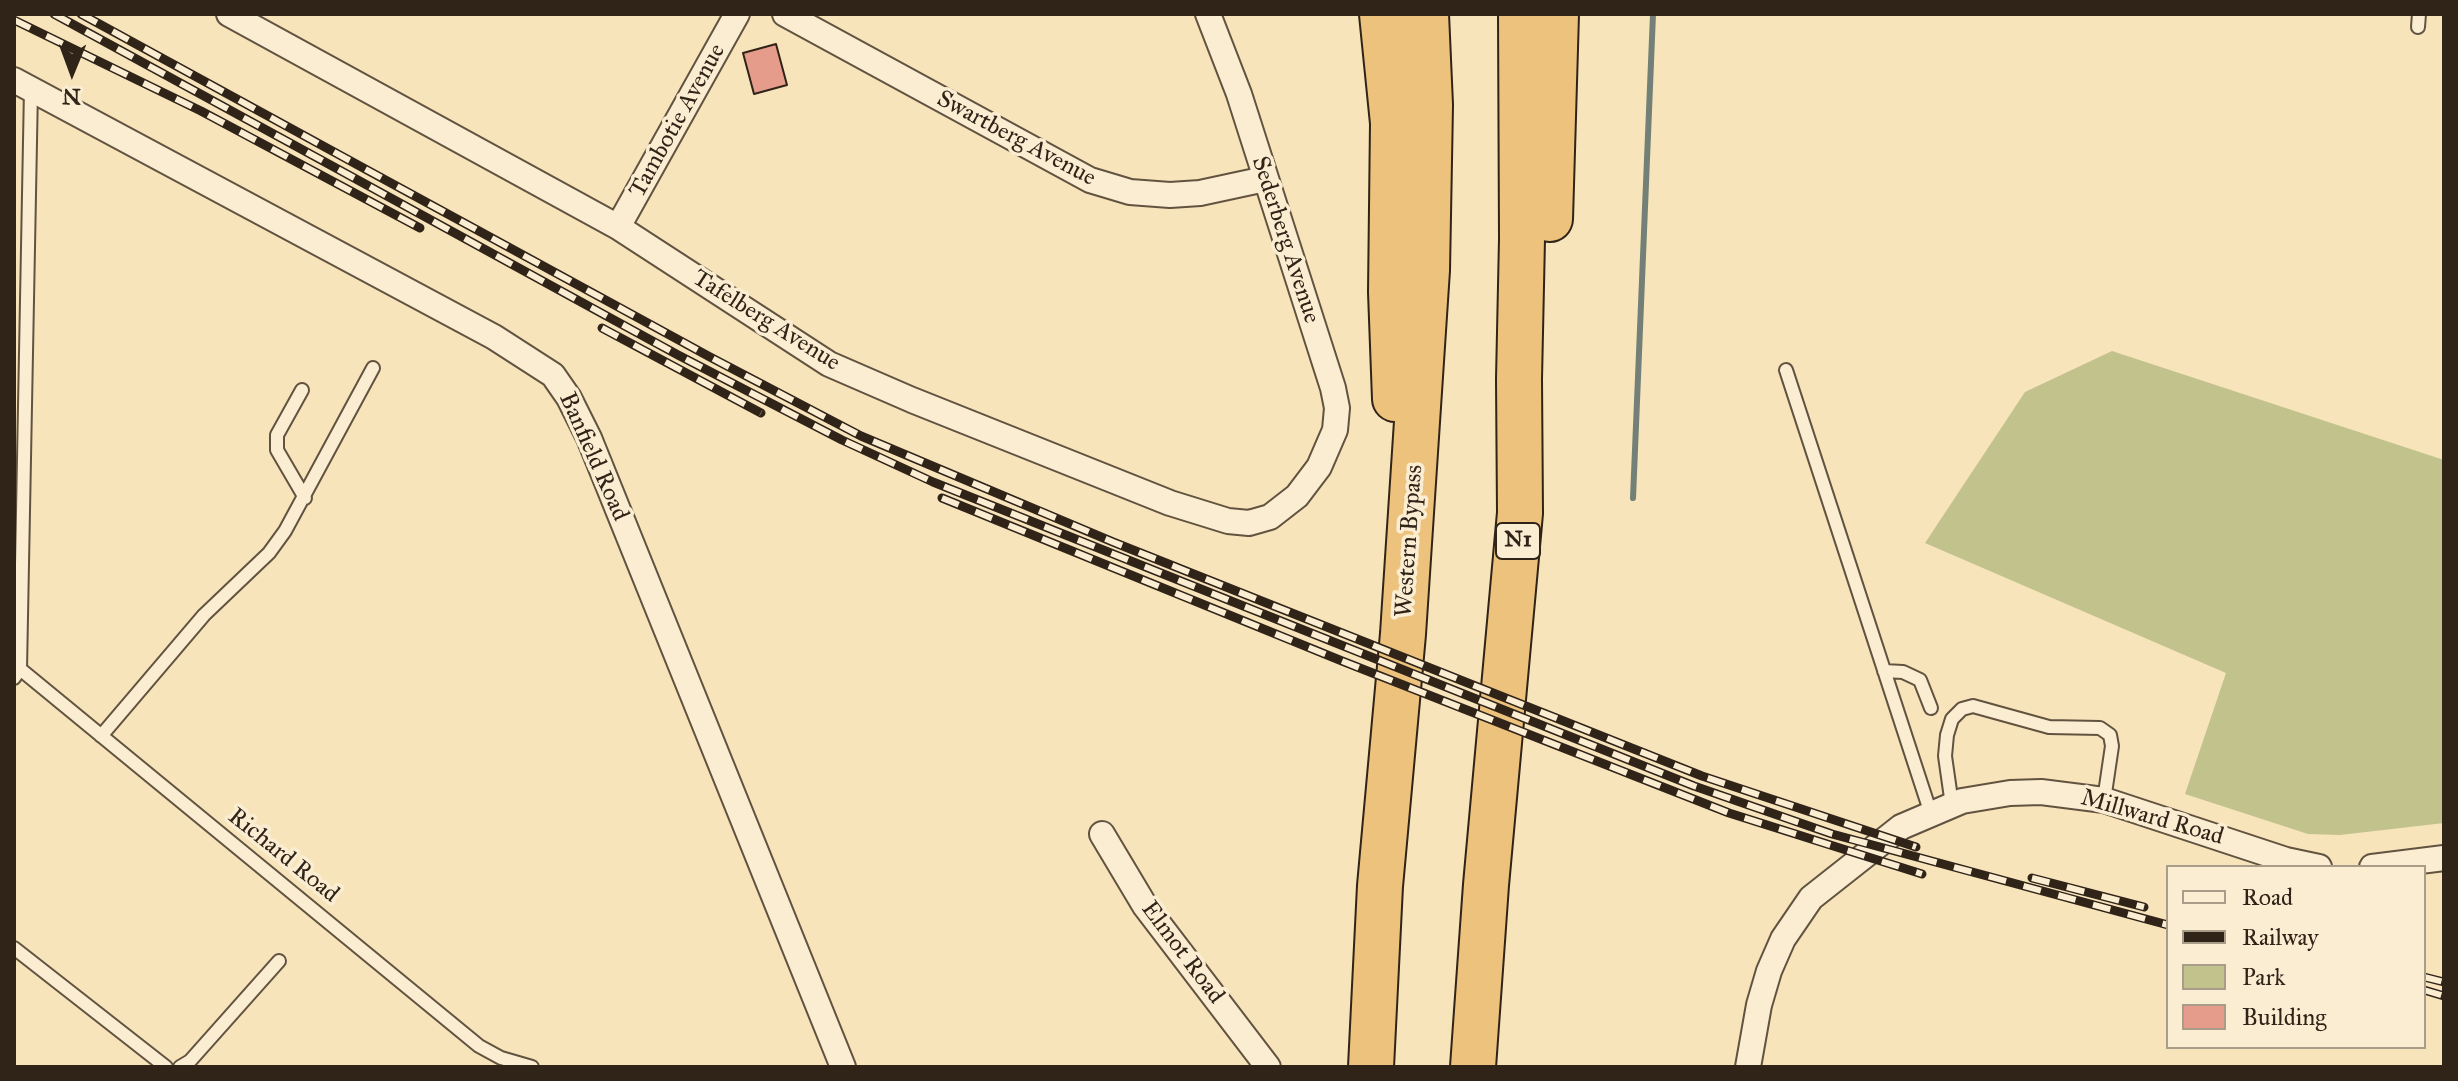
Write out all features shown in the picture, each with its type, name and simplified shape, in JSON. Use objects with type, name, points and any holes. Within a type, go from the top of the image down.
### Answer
[{"type":"highway","points":[[1382,14],[1393,123],[1391,292],[1403,634]]},
{"type":"highway","name":"Western Bypass","points":[[1371,1067],[1380,886],[1403,634],[1427,270],[1430,105],[1426,14]]},
{"type":"highway","name":"N1","points":[[1473,1067],[1486,885],[1520,513],[1521,14]]},
{"type":"highway","points":[[1520,513],[1541,386],[1555,121],[1556,14]]},
{"type":"street","name":"Tafelberg Avenue","points":[[229,14],[618,227],[829,364],[912,400],[1170,503],[1228,521],[1249,523],[1270,517],[1297,496],[1319,467]]},
{"type":"street","name":"Tambotie Avenue","points":[[618,227],[737,14]]},
{"type":"street","name":"Swartberg Avenue","points":[[785,14],[1090,180],[1130,192],[1170,195],[1200,193],[1265,179]]},
{"type":"street","name":"Sederberg Avenue","points":[[1208,14],[1239,94],[1333,388],[1337,408],[1335,430],[1319,467]]},
{"type":"street","name":"Banfield Road","points":[[22,85],[494,337],[553,375],[569,398],[589,438],[843,1067]]},
{"type":"street","name":"Millward Road","points":[[1748,1067],[1759,1005],[1769,971],[1783,939],[1811,898],[1901,827],[1962,801],[2010,793],[2041,792],[2104,800],[2310,865]]},
{"type":"street","name":"Elmot Road","points":[[1102,834],[1145,906],[1268,1067]]},
{"type":"street","points":[[2388,865],[2444,858]]},
{"type":"lane","points":[[16,670],[22,85]]},
{"type":"lane","points":[[101,736],[204,615],[269,553],[305,498],[373,368]]},
{"type":"lane","points":[[1786,370],[1884,671],[1942,810]]},
{"type":"lane","points":[[302,390],[277,435],[277,450],[305,498]]},
{"type":"lane","name":"Richard Road","points":[[16,670],[479,1046],[501,1058],[532,1067]]},
{"type":"lane","points":[[1884,671],[1913,675],[1920,680],[1931,708]]},
{"type":"lane","points":[[1942,810],[1947,735],[1952,719],[1962,709],[1973,706],[2049,727],[2100,728],[2110,735],[2112,746],[2104,800]]},
{"type":"lane","points":[[14,948],[166,1067]]},
{"type":"lane","points":[[180,1067],[190,1061],[279,961]]},
{"type":"green space","points":[[2112,351],[2444,460],[2444,823],[2340,835],[2308,834],[2185,794],[2226,673],[1925,543],[2025,392]]},
{"type":"building","points":[[776,44],[787,85],[754,94],[743,53]]},
{"type":"waterway","points":[[1633,498],[1653,14]]},
{"type":"railway","points":[[54,14],[678,355],[842,440],[933,482],[1694,786],[1832,834],[2166,924]]},
{"type":"railway","points":[[81,14],[861,436],[1113,542],[1702,776],[1916,847]]},
{"type":"railway","points":[[14,20],[201,111],[420,228]]},
{"type":"railway","points":[[602,328],[761,413]]},
{"type":"railway","points":[[942,498],[1342,661],[1729,813],[1922,874]]},
{"type":"railway","points":[[2032,878],[2144,907]]},
{"type":"railway","points":[[2426,978],[2444,982]]},
{"type":"railway","points":[[2426,991],[2444,996]]}]
